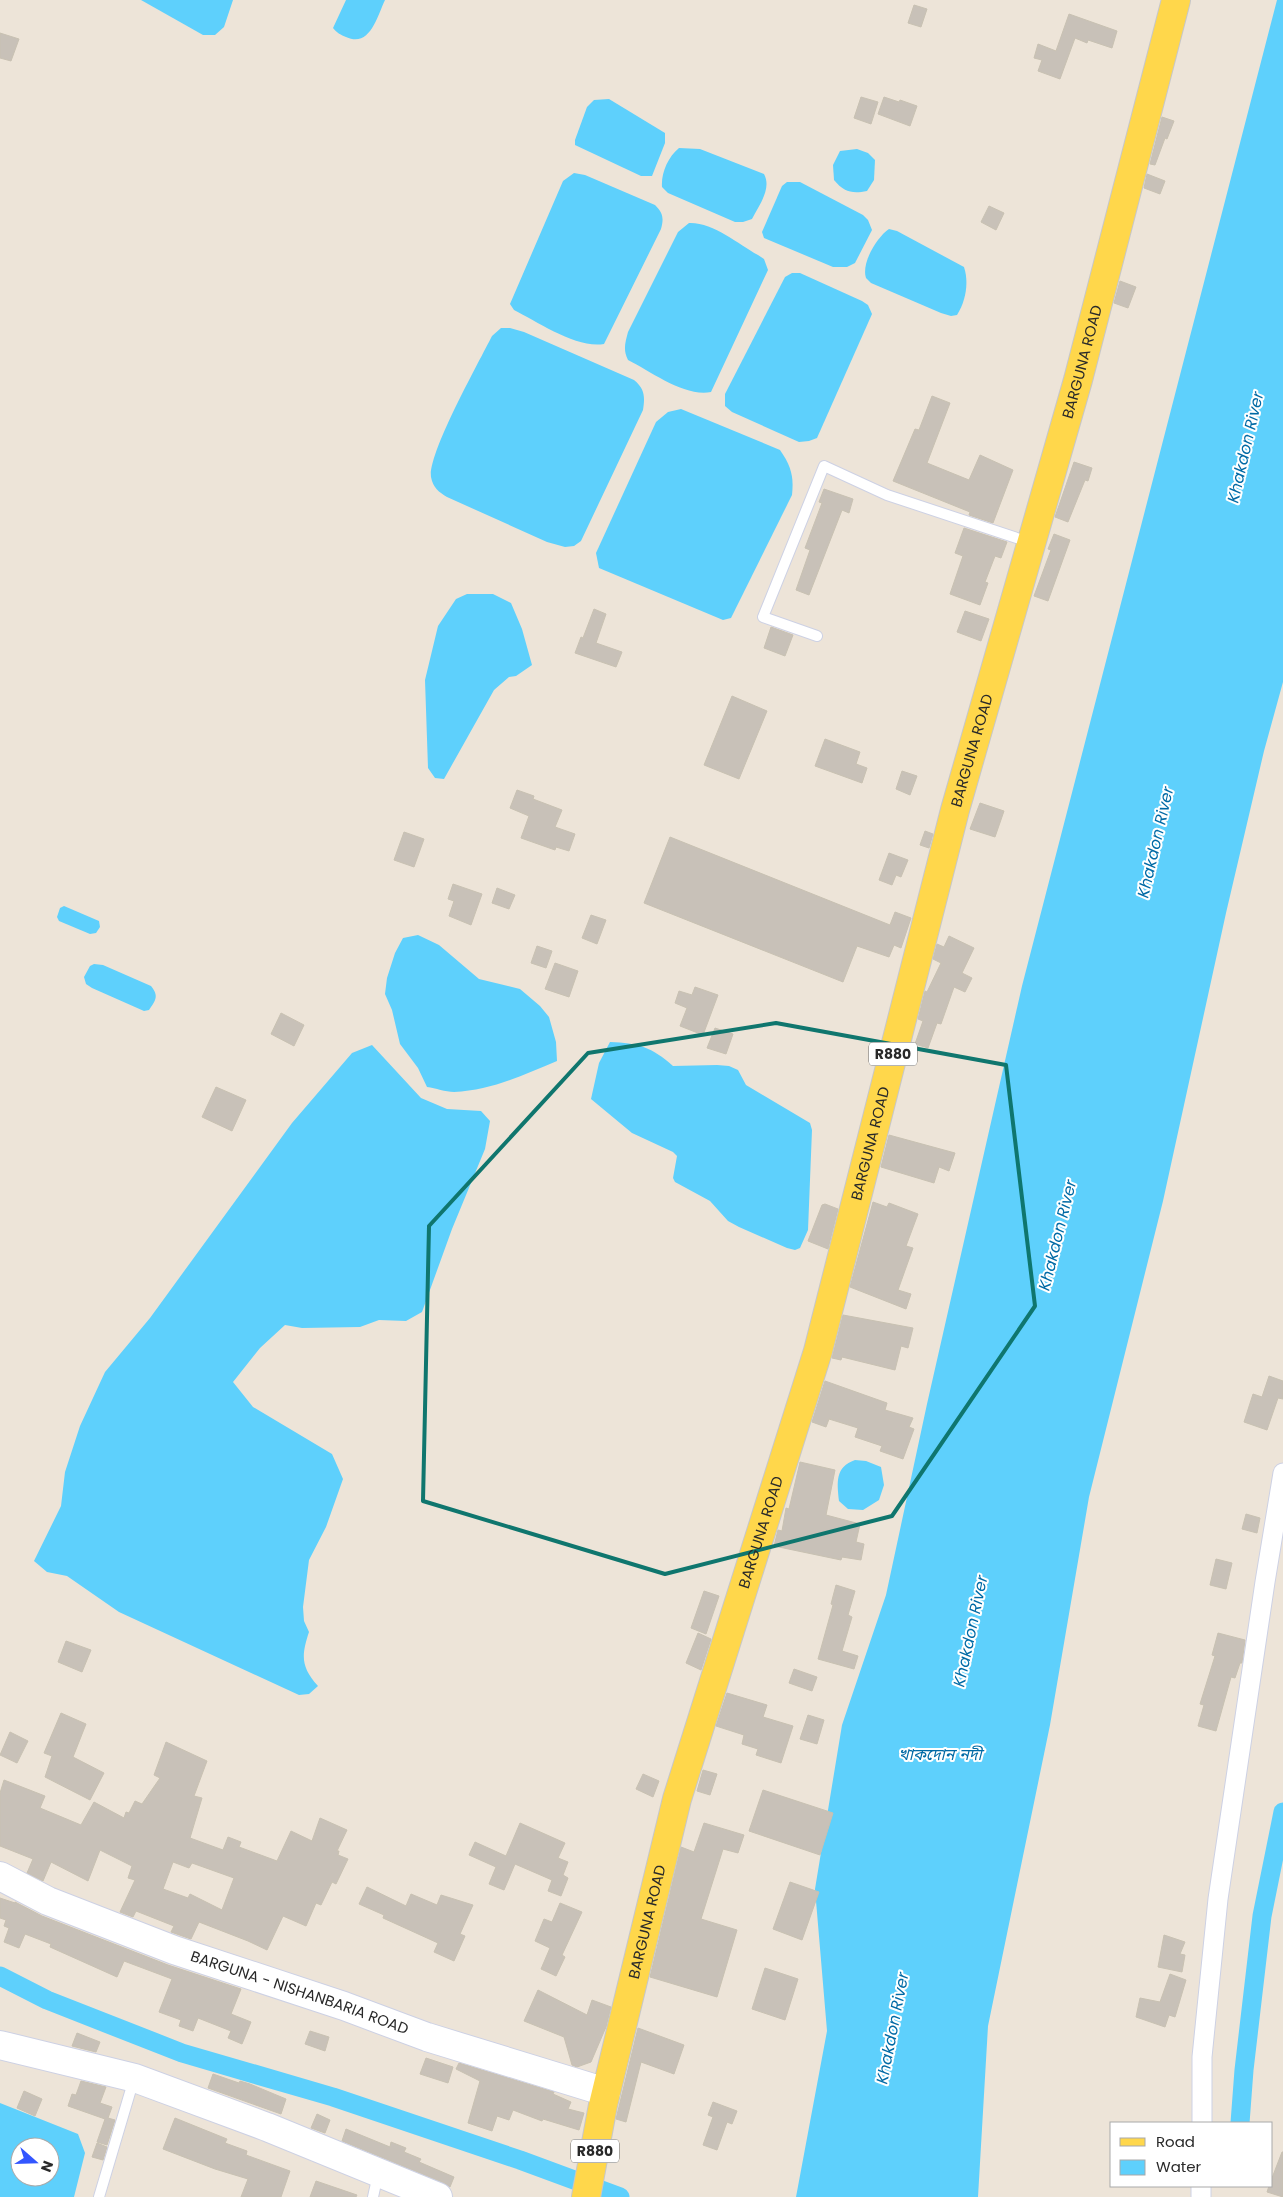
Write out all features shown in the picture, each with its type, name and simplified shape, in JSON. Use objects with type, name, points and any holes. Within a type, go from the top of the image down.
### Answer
[{"type":"main road","name":"BARGUNA ROAD","points":[[586,2197],[605,2099],[678,1799],[818,1351],[955,810],[1078,380],[1176,0]]},
{"type":"street","points":[[1202,2122],[1202,2057],[1218,1899],[1264,1582],[1283,1473]]},
{"type":"street","name":"BARGUNA - NISHANBARIA ROAD","points":[[0,1876],[48,1901],[174,1950],[344,2006],[605,2099]]},
{"type":"street","points":[[0,2046],[135,2078],[267,2127],[376,2185],[438,2197]]},
{"type":"lane","points":[[817,636],[763,617],[824,466],[887,495],[1031,543]]},
{"type":"lane","points":[[99,2197],[135,2078]]},
{"type":"highlighted area","points":[[776,1023],[1006,1065],[1035,1306],[892,1516],[665,1574],[423,1501],[429,1226],[588,1053]]},
{"type":"water","points":[[141,0],[233,0],[224,27],[215,35],[203,35]]},
{"type":"water","points":[[346,0],[385,0],[372,29],[361,38],[346,37],[339,34],[333,28]]},
{"type":"water","name":"খাকদোন নদী","points":[[1277,0],[1283,0],[1283,682],[1264,751],[1226,913],[1163,1201],[1089,1497],[1050,1725],[988,2026],[978,2197],[796,2197],[827,2031],[815,1889],[842,1725],[886,1595],[927,1404],[1022,986]]},
{"type":"water","points":[[609,99],[665,133],[665,143],[652,176],[641,176],[575,145],[575,140],[587,107],[594,100]]},
{"type":"water","points":[[679,148],[700,149],[764,174],[766,191],[752,219],[735,222],[668,193],[662,187],[664,171]]},
{"type":"water","points":[[857,149],[868,153],[875,160],[874,180],[867,191],[845,190],[834,180],[833,165],[840,151]]},
{"type":"water","points":[[574,173],[585,175],[655,205],[662,216],[661,229],[604,344],[593,344],[570,339],[514,310],[510,304],[563,181]]},
{"type":"water","points":[[787,182],[800,182],[863,215],[868,220],[872,230],[855,263],[847,267],[833,267],[764,238],[762,232],[782,186]]},
{"type":"water","points":[[689,223],[707,226],[725,234],[764,259],[768,270],[711,392],[690,391],[668,382],[628,360],[625,350],[628,332],[678,232]]},
{"type":"water","points":[[889,229],[897,231],[964,267],[966,291],[963,304],[957,315],[951,316],[941,313],[871,283],[866,278],[866,265],[871,251]]},
{"type":"water","points":[[792,273],[800,273],[862,301],[868,305],[872,314],[817,438],[799,442],[732,412],[725,406],[725,394],[785,277]]},
{"type":"water","points":[[501,328],[510,328],[524,332],[634,380],[643,394],[643,410],[581,541],[574,546],[565,547],[547,542],[447,497],[433,484],[431,477],[432,465],[437,448],[492,336]]},
{"type":"water","points":[[681,409],[780,450],[787,461],[793,482],[792,495],[731,618],[723,620],[599,568],[596,553],[656,422],[668,412]]},
{"type":"water","points":[[467,594],[493,594],[511,603],[522,629],[532,665],[516,676],[509,677],[494,690],[444,779],[435,778],[428,768],[425,680],[438,626],[456,599]]},
{"type":"water","points":[[64,906],[99,921],[100,927],[96,933],[90,934],[59,921],[57,917],[60,908]]},
{"type":"water","points":[[418,935],[439,945],[479,979],[520,989],[540,1006],[549,1017],[556,1042],[557,1061],[507,1081],[468,1091],[454,1092],[427,1087],[418,1068],[400,1044],[392,1010],[385,994],[387,978],[395,953],[403,938]]},
{"type":"water","points":[[94,964],[103,965],[151,986],[156,998],[149,1010],[144,1011],[86,984],[84,977],[90,966]]},
{"type":"water","points":[[610,1042],[644,1047],[658,1054],[673,1066],[729,1066],[738,1070],[746,1085],[810,1123],[812,1130],[808,1230],[800,1248],[795,1250],[787,1248],[728,1221],[710,1201],[675,1182],[673,1178],[677,1156],[673,1152],[632,1133],[591,1099],[599,1063]]},
{"type":"water","points":[[372,1045],[421,1098],[447,1109],[481,1111],[490,1121],[485,1149],[452,1229],[422,1312],[406,1321],[379,1320],[360,1327],[302,1328],[285,1325],[260,1348],[233,1382],[253,1407],[332,1454],[343,1479],[326,1527],[309,1560],[303,1607],[304,1621],[309,1632],[304,1661],[308,1673],[318,1686],[309,1694],[299,1695],[119,1612],[67,1576],[47,1572],[34,1561],[61,1506],[65,1472],[80,1426],[105,1372],[150,1318],[292,1123],[352,1053]]},
{"type":"water","points":[[855,1460],[866,1461],[881,1467],[884,1485],[879,1500],[863,1510],[848,1509],[839,1501],[839,1476],[848,1463]]},
{"type":"water","points":[[0,2103],[78,2134],[85,2153],[74,2197],[0,2197]]},
{"type":"building","points":[[914,5],[927,9],[921,27],[908,23]]},
{"type":"building","points":[[1069,14],[1117,31],[1112,48],[1088,40],[1087,43],[1075,38],[1060,79],[1038,71],[1042,60],[1034,58],[1038,44],[1056,51]]},
{"type":"building","points":[[0,33],[19,39],[11,61],[0,58]]},
{"type":"building","points":[[861,97],[878,102],[871,124],[854,118]]},
{"type":"building","points":[[884,97],[917,106],[910,126],[878,114]]},
{"type":"building","points":[[1162,117],[1174,121],[1167,139],[1165,138],[1155,165],[1150,164]]},
{"type":"building","points":[[1147,174],[1165,181],[1160,194],[1144,188]]},
{"type":"building","points":[[989,206],[1004,213],[996,230],[981,222]]},
{"type":"building","points":[[1120,281],[1136,287],[1128,308],[1114,303]]},
{"type":"building","points":[[932,396],[950,403],[927,463],[969,480],[980,455],[1013,470],[993,523],[969,515],[970,512],[893,481],[915,429],[919,430]]},
{"type":"building","points":[[1074,462],[1092,468],[1088,481],[1085,480],[1068,522],[1055,517]]},
{"type":"building","points":[[824,489],[853,499],[849,513],[842,510],[809,595],[796,590],[810,550],[805,548],[822,503],[819,502]]},
{"type":"building","points":[[964,528],[1007,542],[1001,558],[995,556],[985,582],[988,583],[980,605],[950,594],[963,556],[955,553]]},
{"type":"building","points":[[1054,534],[1070,540],[1048,601],[1034,596],[1051,550],[1048,549]]},
{"type":"building","points":[[594,609],[606,614],[596,643],[622,652],[616,667],[575,653]]},
{"type":"building","points":[[965,611],[989,619],[981,641],[957,632]]},
{"type":"building","points":[[771,627],[793,635],[785,656],[764,648]]},
{"type":"building","points":[[732,696],[767,711],[739,779],[704,765]]},
{"type":"building","points":[[825,739],[860,752],[856,764],[867,768],[862,783],[815,766]]},
{"type":"building","points":[[902,771],[917,776],[910,795],[896,789]]},
{"type":"building","points":[[517,790],[534,796],[533,799],[562,810],[555,827],[575,834],[569,851],[556,847],[555,850],[521,838],[529,816],[510,808]]},
{"type":"building","points":[[980,803],[1004,811],[995,837],[970,829]]},
{"type":"building","points":[[925,831],[933,834],[929,848],[920,845]]},
{"type":"building","points":[[404,832],[424,839],[414,867],[394,860]]},
{"type":"building","points":[[670,837],[890,925],[895,912],[911,918],[901,948],[894,945],[889,957],[857,946],[843,982],[644,903]]},
{"type":"building","points":[[889,853],[908,860],[901,877],[896,875],[892,885],[879,880]]},
{"type":"building","points":[[453,884],[482,894],[471,925],[449,916],[454,901],[448,899]]},
{"type":"building","points":[[497,888],[515,895],[509,909],[492,903]]},
{"type":"building","points":[[591,915],[606,920],[597,944],[582,938]]},
{"type":"building","points":[[949,936],[974,948],[962,973],[972,978],[965,992],[954,987],[941,1024],[937,1023],[928,1048],[915,1044],[923,1021],[918,1019],[925,991],[927,992],[941,963],[933,959],[937,944],[944,947]]},
{"type":"building","points":[[537,946],[552,951],[546,968],[531,963]]},
{"type":"building","points":[[555,963],[578,971],[569,997],[545,989]]},
{"type":"building","points":[[695,987],[718,995],[703,1035],[680,1026],[687,1008],[675,1003],[679,991],[692,995]]},
{"type":"building","points":[[281,1013],[304,1025],[294,1046],[271,1034]]},
{"type":"building","points":[[715,1028],[733,1034],[726,1054],[707,1048]]},
{"type":"building","points":[[216,1087],[246,1100],[232,1131],[202,1117]]},
{"type":"building","points":[[889,1135],[955,1153],[949,1171],[939,1167],[934,1183],[881,1167]]},
{"type":"building","points":[[873,1202],[887,1207],[889,1203],[918,1214],[906,1246],[913,1248],[898,1290],[911,1294],[906,1309],[850,1287]]},
{"type":"building","points":[[825,1204],[838,1209],[828,1249],[808,1241],[822,1205]]},
{"type":"building","points":[[843,1315],[913,1328],[908,1348],[901,1346],[895,1370],[842,1357],[841,1360],[832,1358]]},
{"type":"building","points":[[1269,1376],[1283,1381],[1283,1399],[1278,1398],[1267,1430],[1244,1422],[1253,1394],[1262,1397]]},
{"type":"building","points":[[825,1381],[887,1403],[885,1410],[913,1418],[909,1427],[914,1429],[903,1459],[880,1451],[882,1446],[855,1437],[858,1428],[829,1419],[826,1427],[812,1422]]},
{"type":"building","points":[[800,1462],[835,1470],[826,1515],[860,1524],[856,1542],[864,1544],[861,1560],[842,1557],[841,1560],[774,1546],[778,1530],[782,1531],[786,1508],[789,1509]]},
{"type":"building","points":[[1246,1514],[1260,1518],[1257,1533],[1242,1529]]},
{"type":"building","points":[[1216,1559],[1232,1563],[1226,1589],[1210,1585]]},
{"type":"building","points":[[836,1585],[855,1591],[848,1615],[852,1617],[842,1651],[858,1656],[854,1669],[818,1659],[833,1605],[831,1604]]},
{"type":"building","points":[[704,1591],[719,1596],[706,1634],[691,1628]]},
{"type":"building","points":[[698,1633],[711,1639],[701,1670],[686,1663]]},
{"type":"building","points":[[1218,1633],[1245,1640],[1242,1663],[1240,1663],[1235,1678],[1231,1677],[1216,1731],[1198,1726],[1204,1705],[1200,1704],[1215,1656],[1212,1655]]},
{"type":"building","points":[[66,1641],[91,1650],[82,1672],[58,1662]]},
{"type":"building","points":[[794,1669],[817,1677],[812,1691],[789,1683]]},
{"type":"building","points":[[727,1693],[767,1705],[763,1717],[793,1726],[781,1763],[756,1755],[758,1749],[742,1744],[744,1735],[716,1726]]},
{"type":"building","points":[[61,1713],[86,1724],[73,1757],[104,1773],[90,1800],[45,1777],[52,1756],[44,1753]]},
{"type":"building","points":[[808,1715],[824,1720],[817,1744],[800,1739]]},
{"type":"building","points":[[10,1732],[28,1741],[17,1763],[0,1755]]},
{"type":"building","points":[[166,1742],[207,1761],[194,1796],[202,1798],[190,1838],[223,1850],[228,1837],[241,1842],[239,1847],[277,1861],[291,1831],[312,1841],[320,1818],[347,1830],[337,1851],[339,1851],[338,1855],[348,1859],[336,1884],[332,1882],[321,1905],[316,1903],[306,1926],[283,1916],[267,1950],[199,1922],[191,1939],[171,1932],[174,1926],[136,1911],[133,1917],[120,1912],[135,1880],[128,1878],[132,1866],[100,1850],[88,1881],[51,1862],[43,1881],[27,1873],[33,1859],[0,1846],[0,1793],[4,1780],[45,1796],[40,1808],[81,1825],[94,1802],[124,1818],[126,1812],[129,1813],[135,1801],[142,1804],[160,1778],[154,1775]],"holes":[[[173,1862],[189,1868],[192,1863],[234,1878],[222,1910],[190,1894],[188,1898],[163,1889]]]},
{"type":"building","points":[[703,1770],[717,1774],[710,1795],[697,1791]]},
{"type":"building","points":[[643,1774],[659,1781],[653,1797],[636,1789]]},
{"type":"building","points":[[763,1790],[833,1813],[820,1855],[749,1831]]},
{"type":"building","points":[[520,1823],[565,1843],[558,1858],[568,1862],[563,1875],[568,1878],[561,1896],[548,1891],[552,1880],[515,1864],[504,1890],[489,1884],[496,1867],[469,1855],[475,1842],[506,1856]]},
{"type":"building","points":[[704,1823],[744,1835],[738,1853],[723,1849],[701,1919],[737,1930],[717,1997],[650,1977],[681,1847],[694,1852]]},
{"type":"building","points":[[790,1882],[819,1892],[802,1940],[773,1929]]},
{"type":"building","points":[[367,1887],[406,1906],[411,1894],[437,1905],[441,1895],[473,1905],[460,1934],[465,1936],[454,1961],[434,1952],[438,1943],[383,1918],[384,1915],[359,1904]]},
{"type":"building","points":[[0,1898],[15,1902],[42,1916],[168,1965],[241,1989],[231,2014],[251,2022],[242,2044],[228,2038],[231,2031],[198,2018],[193,2031],[179,2026],[181,2020],[159,2012],[172,1979],[124,1961],[117,1977],[50,1947],[51,1944],[25,1934],[19,1948],[4,1942],[9,1928],[4,1926],[6,1920],[0,1918]]},
{"type":"building","points":[[560,1903],[582,1912],[562,1955],[565,1957],[556,1976],[541,1969],[550,1948],[535,1941],[544,1919],[552,1922]]},
{"type":"building","points":[[1164,1935],[1185,1942],[1180,1954],[1185,1955],[1182,1972],[1158,1967]]},
{"type":"building","points":[[765,1968],[798,1979],[785,2020],[752,2009]]},
{"type":"building","points":[[1170,1974],[1186,1980],[1175,2017],[1169,2015],[1165,2027],[1136,2017],[1140,1998],[1160,2002]]},
{"type":"building","points":[[538,1990],[587,2015],[592,2000],[611,2007],[606,2027],[591,2062],[577,2067],[572,2065],[564,2037],[524,2021]]},
{"type":"building","points":[[638,2028],[684,2045],[674,2074],[641,2062],[626,2122],[616,2119]]},
{"type":"building","points":[[310,2031],[329,2037],[325,2051],[305,2044]]},
{"type":"building","points":[[77,2033],[100,2042],[96,2052],[72,2046]]},
{"type":"building","points":[[426,2058],[453,2067],[448,2083],[420,2074]]},
{"type":"building","points":[[459,2063],[554,2092],[553,2094],[571,2102],[568,2109],[584,2113],[579,2130],[543,2119],[542,2121],[513,2110],[509,2120],[497,2116],[492,2131],[468,2123],[480,2081],[456,2069]]},
{"type":"building","points":[[213,2074],[239,2083],[240,2081],[250,2084],[286,2099],[281,2114],[208,2088]]},
{"type":"building","points":[[81,2081],[106,2087],[100,2103],[112,2107],[108,2118],[115,2120],[107,2145],[97,2142],[105,2119],[68,2106],[72,2094],[76,2095]]},
{"type":"building","points":[[24,2091],[42,2099],[35,2116],[17,2108]]},
{"type":"building","points":[[713,2102],[737,2111],[732,2124],[727,2122],[717,2150],[703,2145],[713,2117],[708,2115]]},
{"type":"building","points":[[317,2114],[330,2120],[325,2133],[311,2128]]},
{"type":"building","points":[[175,2118],[227,2139],[225,2143],[247,2151],[246,2155],[290,2171],[281,2197],[241,2197],[248,2179],[215,2169],[163,2149]]},
{"type":"building","points":[[346,2129],[390,2147],[391,2142],[406,2148],[404,2152],[421,2159],[419,2162],[454,2177],[450,2187],[342,2141]]},
{"type":"building","points":[[97,2143],[107,2147],[103,2160],[92,2157]]},
{"type":"building","points":[[1283,2152],[1283,2197],[1267,2192],[1269,2187],[1273,2187],[1273,2175]]},
{"type":"building","points":[[316,2181],[357,2195],[356,2197],[310,2197]]},
{"type":"waterway","points":[[1240,2122],[1244,2070],[1262,1916],[1283,1812]]},
{"type":"waterway","points":[[0,1976],[47,2000],[182,2053],[333,2097],[520,2160],[620,2197]]},
{"type":"water label","name":"Khakdon River","points":[[1245,447]]},
{"type":"water label","name":"Khakdon River","points":[[1155,842]]},
{"type":"water label","name":"Khakdon River","points":[[1057,1235]]},
{"type":"water label","name":"Khakdon River","points":[[970,1631]]},
{"type":"water label","name":"Khakdon River","points":[[892,2028]]}]
